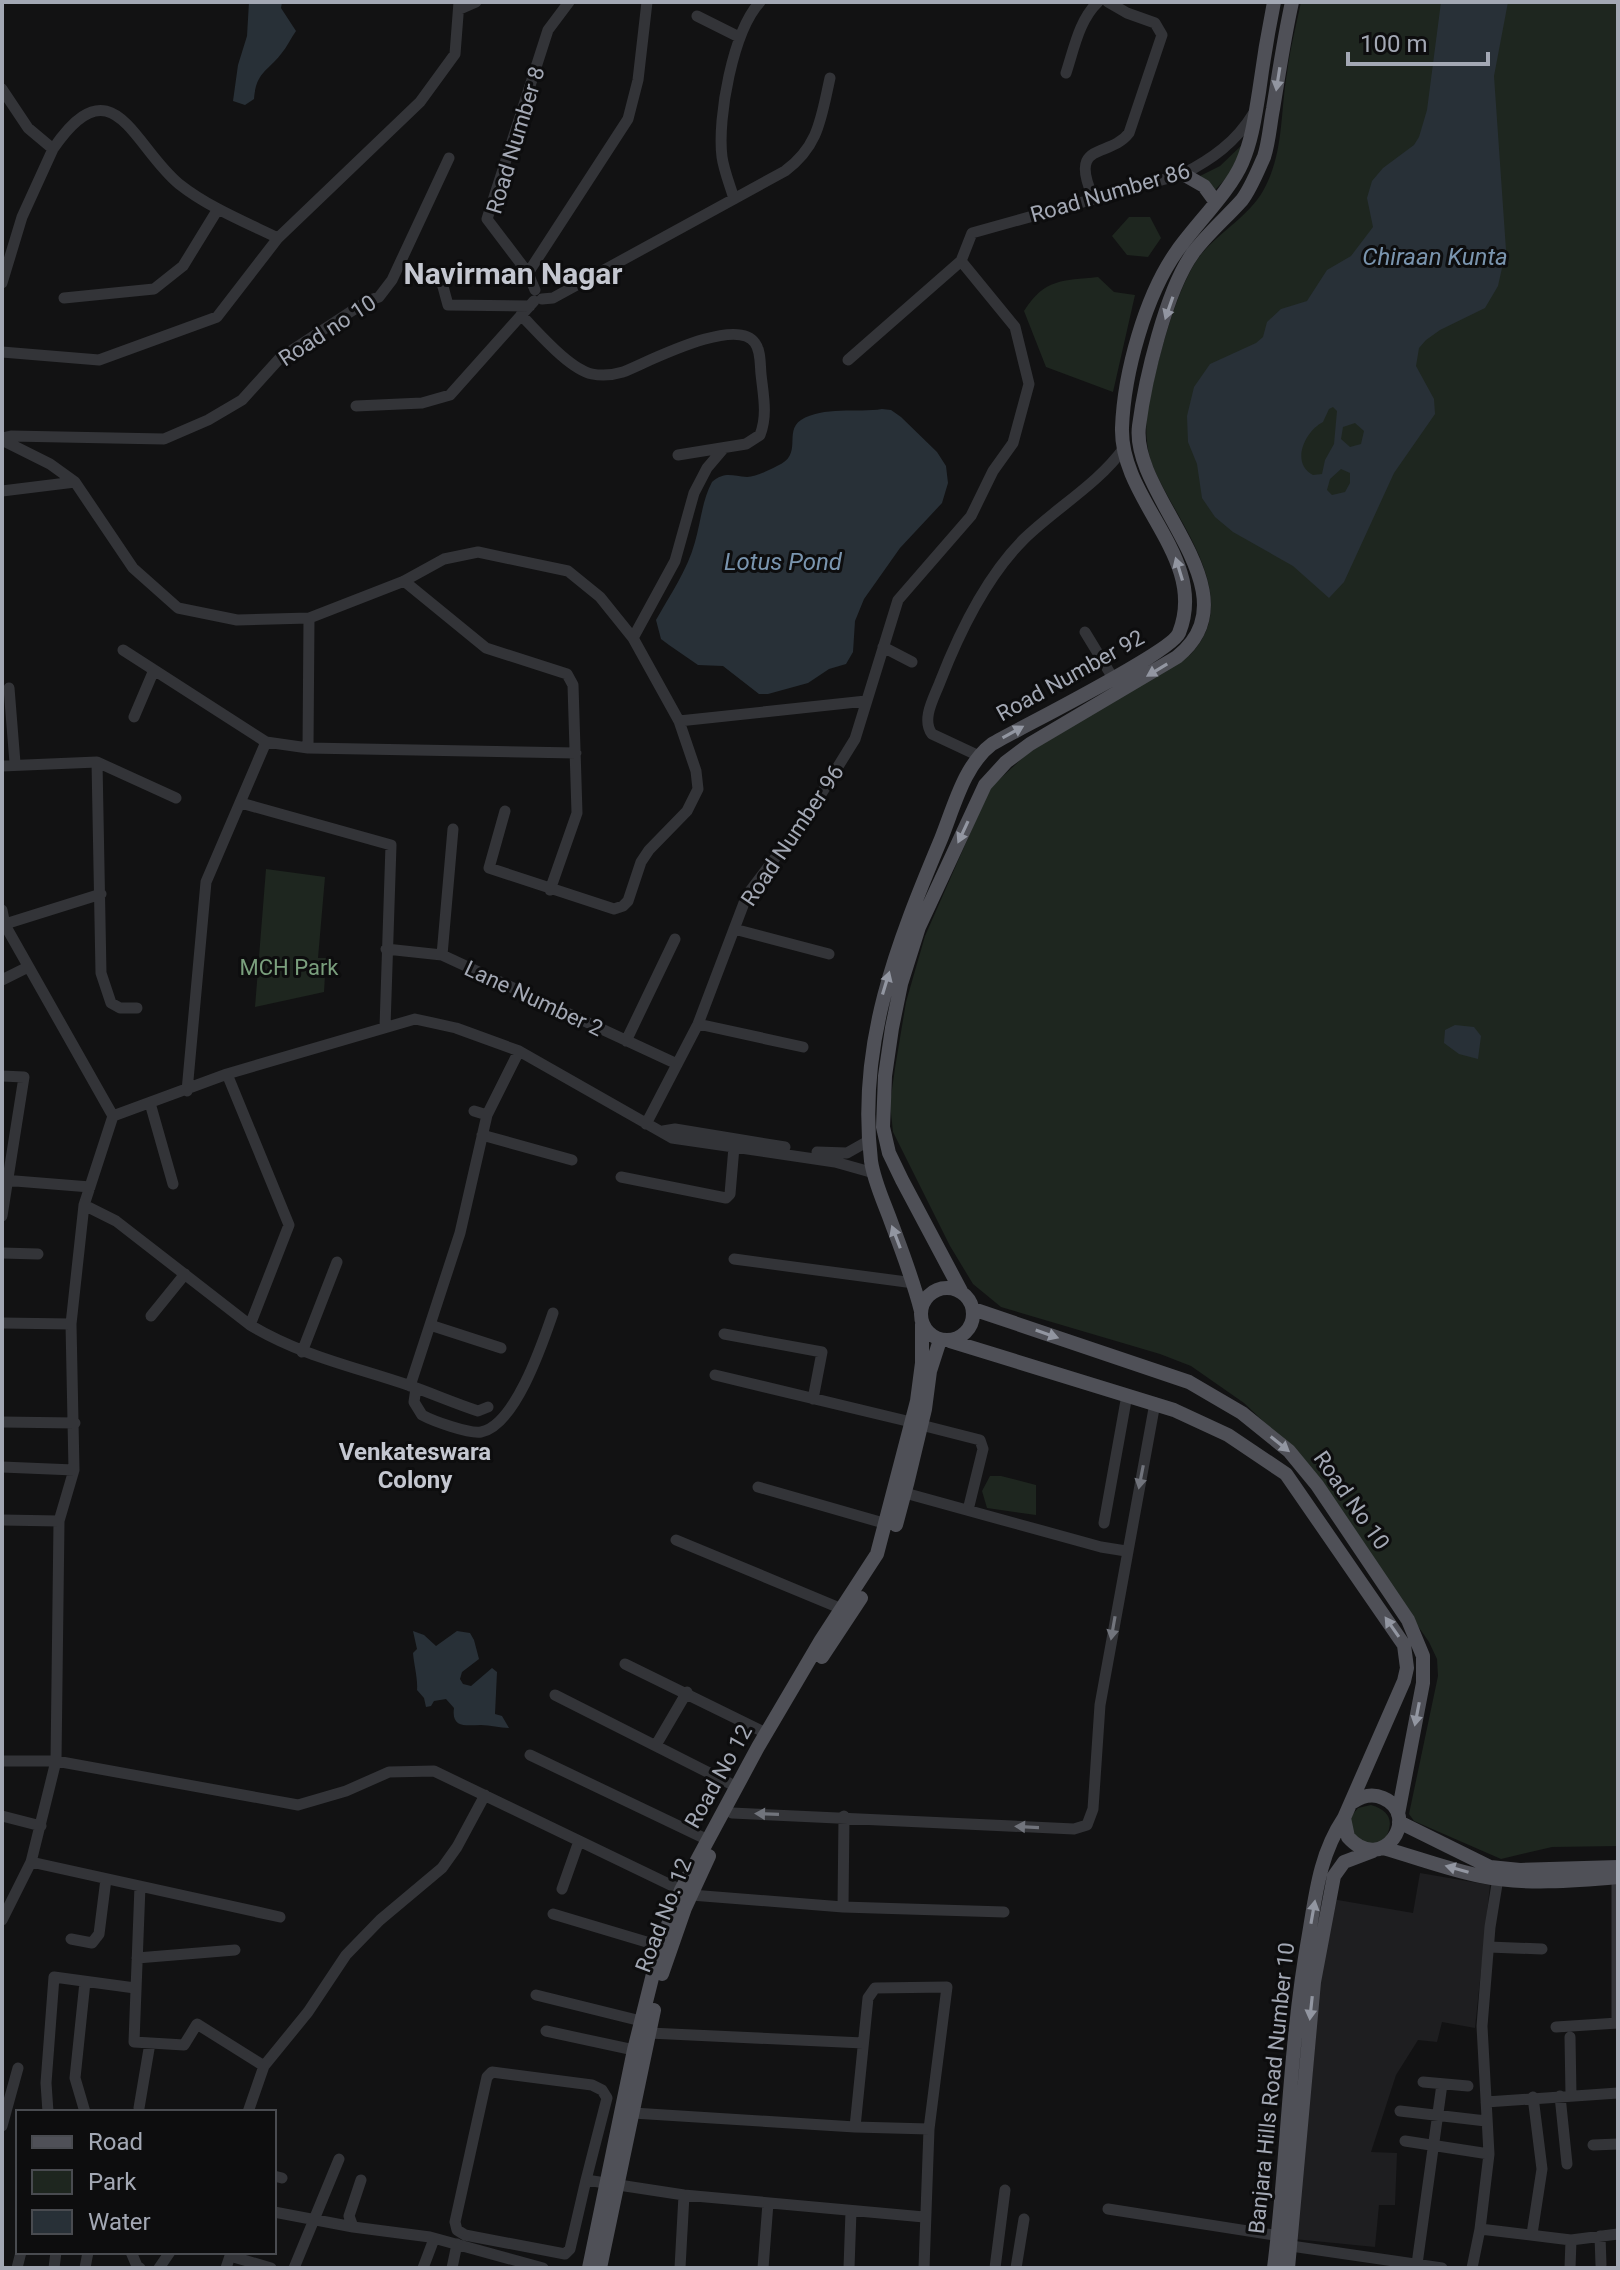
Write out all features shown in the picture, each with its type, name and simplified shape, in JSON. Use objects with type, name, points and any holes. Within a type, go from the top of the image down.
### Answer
[{"type":"main road","name":"Road Number 92","points":[[922,1317],[914,1283],[874,1173],[870,1140],[871,1054],[888,977],[924,877],[967,775],[979,756],[1002,738],[1139,664],[1178,637],[1185,614],[1184,585],[1173,552],[1131,477],[1124,448],[1122,429],[1133,354],[1161,278],[1242,164],[1252,132],[1274,2]]},
{"type":"main road","name":"Road Number 92","points":[[961,1291],[889,1153],[883,1127],[882,1104],[901,984],[919,927],[985,785],[1006,762],[1030,744],[1177,657],[1188,649],[1198,634],[1202,615],[1196,562],[1145,465],[1138,430],[1151,359],[1175,288],[1192,255],[1244,197],[1265,154],[1292,2]]},
{"type":"main road","points":[[1183,174],[1204,186],[1215,201]]},
{"type":"main road","points":[[924,877],[939,884]]},
{"type":"main road","points":[[871,1054],[888,1057]]},
{"type":"main road","points":[[945,1340],[929,1334],[922,1317],[928,1295],[936,1290],[953,1288],[961,1291],[973,1309]]},
{"type":"main road","name":"Road No. 12","points":[[600,2268],[612,2185],[633,2113],[645,2027],[686,1892],[769,1744],[883,1560],[905,1493],[916,1424],[930,1371],[945,1340],[966,1333],[974,1318],[973,1309]]},
{"type":"main road","name":"Road No 10","points":[[973,1309],[1189,1382],[1242,1413],[1289,1451],[1317,1485],[1418,1639],[1424,1668],[1399,1818]]},
{"type":"main road","name":"Road No 12","points":[[589,2268],[612,2185],[612,2165],[634,2050],[645,2027],[660,1946],[708,1840],[766,1733],[877,1554],[916,1424],[922,1363],[922,1317]]},
{"type":"main road","name":"Road No 10","points":[[945,1340],[1174,1410],[1228,1435],[1286,1474],[1404,1645],[1407,1668]]},
{"type":"main road","points":[[1424,1668],[1407,1668],[1344,1818],[1345,1828],[1355,1845],[1498,1878],[1580,1880],[1618,1874]]},
{"type":"main road","points":[[1353,1802],[1361,1797],[1387,1799],[1399,1818],[1490,1867],[1618,1874]]},
{"type":"main road","name":"Banjara Hills Road Number 10","points":[[1288,2268],[1301,1980],[1321,1865],[1332,1837],[1344,1818]]},
{"type":"main road","points":[[1378,1849],[1392,1842],[1399,1818]]},
{"type":"main road","name":"Banjara Hills Road Number 10","points":[[1274,2268],[1287,2240],[1314,1982],[1334,1876],[1344,1862],[1378,1849]]},
{"type":"street","points":[[2,352],[99,360],[217,317],[278,238],[420,102],[455,54],[460,6],[476,2]]},
{"type":"street","name":"Road Number 8","points":[[528,273],[487,219],[548,30],[569,2]]},
{"type":"street","points":[[535,299],[528,273],[628,119],[638,80],[647,2]]},
{"type":"street","points":[[734,199],[722,156],[725,96],[739,37],[752,10],[760,2]]},
{"type":"street","points":[[1066,73],[1084,21],[1089,10],[1098,2]]},
{"type":"street","points":[[1093,197],[1085,168],[1088,159],[1099,149],[1119,143],[1129,133],[1162,35],[1155,23],[1108,2]]},
{"type":"street","points":[[697,16],[739,37]]},
{"type":"street","points":[[442,283],[448,305],[553,298],[785,171],[809,150],[817,133],[830,78]]},
{"type":"street","points":[[2,89],[28,128],[53,149]]},
{"type":"street","points":[[2,283],[22,217],[53,149],[84,114],[103,110],[122,117],[178,183],[218,209],[278,238]]},
{"type":"street","name":"Road Number 86","points":[[961,261],[972,233],[1183,174],[1209,161],[1244,130],[1256,110]]},
{"type":"street","name":"Road no 10","points":[[2,439],[11,436],[164,439],[208,420],[242,400],[280,358],[367,301],[379,297],[392,280],[449,158]]},
{"type":"street","points":[[64,298],[154,289],[183,266],[218,209]]},
{"type":"street","points":[[848,360],[961,261]]},
{"type":"street","name":"Road Number 96","points":[[646,1124],[698,1024],[747,895],[810,812],[855,739],[898,600],[971,516],[993,471],[1013,443],[1029,384],[1015,327],[961,261]]},
{"type":"street","points":[[356,406],[422,403],[450,395],[535,299]]},
{"type":"street","points":[[521,315],[574,365],[590,373],[620,373],[672,348],[704,339],[739,335],[750,338],[758,348],[764,426],[756,439],[746,444],[678,455]]},
{"type":"street","points":[[2,439],[50,464],[75,482],[133,568],[178,608],[237,620],[309,618],[404,581],[444,559],[478,552],[568,571],[600,597],[633,638],[679,721],[696,771],[698,789],[687,811],[641,862],[628,901],[623,906],[606,908],[489,868],[505,811]]},
{"type":"street","points":[[633,638],[675,561],[694,493],[707,468],[724,448]]},
{"type":"street","points":[[979,756],[932,734],[927,728],[927,716],[948,661],[988,587],[1024,539],[1109,469],[1124,448]]},
{"type":"street","points":[[1109,469],[1131,477]]},
{"type":"street","points":[[2,491],[75,482]]},
{"type":"street","points":[[404,581],[486,648],[567,674],[573,685],[577,813],[550,890]]},
{"type":"street","points":[[308,748],[309,618]]},
{"type":"street","points":[[1085,632],[1113,678]]},
{"type":"street","points":[[883,647],[912,662]]},
{"type":"street","points":[[123,650],[266,742],[308,748],[576,753]]},
{"type":"street","points":[[134,717],[154,670]]},
{"type":"street","points":[[9,688],[8,765],[97,762],[176,798]]},
{"type":"street","points":[[679,721],[866,701]]},
{"type":"street","points":[[187,1091],[206,882],[266,742]]},
{"type":"street","points":[[97,762],[103,982],[111,1003],[120,1008],[137,1008]]},
{"type":"street","points":[[241,803],[391,845],[385,1027]]},
{"type":"street","points":[[442,955],[453,829]]},
{"type":"street","points":[[3,925],[101,894]]},
{"type":"street","points":[[2,910],[3,925],[113,1116],[84,1205],[71,1324],[74,1470],[59,1521],[56,1761],[31,1862],[4,1914]]},
{"type":"street","points":[[734,929],[829,954]]},
{"type":"street","points":[[626,1041],[675,939]]},
{"type":"street","name":"Lane Number 2","points":[[386,949],[442,955],[677,1064]]},
{"type":"street","points":[[2,980],[28,967]]},
{"type":"street","points":[[113,1116],[227,1074],[415,1019],[456,1028],[519,1051],[672,1138],[835,1162],[874,1173]]},
{"type":"street","points":[[698,1024],[803,1047]]},
{"type":"street","points":[[519,1051],[487,1115],[460,1233],[413,1387],[414,1402],[422,1415],[475,1432],[487,1430],[520,1394],[536,1363],[553,1313]]},
{"type":"street","points":[[227,1074],[289,1225],[250,1325]]},
{"type":"street","points":[[2,1076],[24,1077],[5,1180],[2,1216]]},
{"type":"street","points":[[150,1103],[173,1184]]},
{"type":"street","points":[[474,1111],[487,1115]]},
{"type":"street","points":[[2,1119],[17,1121]]},
{"type":"street","points":[[663,1131],[675,1129],[840,1154],[855,1150],[870,1140]]},
{"type":"street","points":[[482,1135],[572,1160]]},
{"type":"street","points":[[621,1177],[726,1198],[730,1194],[734,1147]]},
{"type":"street","points":[[5,1180],[90,1187]]},
{"type":"street","points":[[84,1205],[116,1221],[250,1325],[302,1352],[478,1411],[488,1407]]},
{"type":"street","points":[[2,1253],[38,1254]]},
{"type":"street","points":[[734,1259],[914,1283]]},
{"type":"street","points":[[302,1352],[337,1262]]},
{"type":"street","points":[[151,1316],[185,1274]]},
{"type":"street","points":[[2,1323],[71,1324]]},
{"type":"street","points":[[430,1325],[501,1348]]},
{"type":"street","points":[[724,1334],[822,1352],[813,1399]]},
{"type":"street","points":[[715,1375],[980,1440],[983,1449],[968,1510]]},
{"type":"street","points":[[1104,1523],[1127,1395]]},
{"type":"street","points":[[732,1813],[1074,1829],[1087,1825],[1093,1809],[1100,1705],[1155,1403]]},
{"type":"street","points":[[2,1422],[75,1423]]},
{"type":"street","points":[[2,1467],[74,1470]]},
{"type":"street","points":[[758,1487],[887,1524]]},
{"type":"street","points":[[905,1493],[1101,1547],[1126,1551]]},
{"type":"street","points":[[2,1520],[59,1521]]},
{"type":"street","points":[[676,1540],[842,1609]]},
{"type":"street","points":[[625,1664],[766,1733]]},
{"type":"street","points":[[656,1745],[687,1692]]},
{"type":"street","points":[[555,1695],[737,1787]]},
{"type":"street","points":[[530,1755],[708,1840]]},
{"type":"street","points":[[2,1761],[56,1761],[298,1805],[346,1791],[389,1772],[434,1771],[686,1892],[843,1907],[1004,1912]]},
{"type":"street","points":[[247,2110],[264,2066],[308,2012],[346,1955],[380,1920],[442,1868],[485,1795]]},
{"type":"street","points":[[2,1816],[41,1826]]},
{"type":"street","points":[[843,1907],[844,1816]]},
{"type":"street","points":[[562,1889],[579,1841]]},
{"type":"street","points":[[31,1862],[280,1917]]},
{"type":"street","points":[[1556,2027],[1617,2023],[1618,1874]]},
{"type":"street","points":[[1472,2268],[1489,2154],[1482,2026],[1498,1878]]},
{"type":"street","points":[[71,1939],[92,1943],[99,1934],[106,1879]]},
{"type":"street","points":[[140,1886],[134,2042],[184,2045],[197,2024],[264,2066]]},
{"type":"street","points":[[553,1914],[660,1946]]},
{"type":"street","points":[[1489,1947],[1542,1949]]},
{"type":"street","points":[[137,1958],[235,1950]]},
{"type":"street","points":[[48,2110],[46,2083],[54,1977],[135,1988]]},
{"type":"street","points":[[84,2110],[75,2078],[85,1982]]},
{"type":"street","points":[[855,2127],[868,1998],[875,1988],[947,1987],[929,2129],[924,2268]]},
{"type":"street","points":[[536,1995],[645,2027],[863,2043]]},
{"type":"street","points":[[546,2031],[634,2050]]},
{"type":"street","points":[[1567,2164],[1565,2096],[1570,2037]]},
{"type":"street","points":[[139,2108],[150,2043]]},
{"type":"street","points":[[2,2125],[7,2092],[18,2068]]},
{"type":"street","points":[[492,2072],[592,2085],[602,2090],[607,2098],[586,2180],[570,2249],[565,2254],[465,2235],[457,2230],[455,2222],[480,2106],[487,2077],[492,2072]]},
{"type":"street","points":[[1423,2082],[1468,2086]]},
{"type":"street","points":[[1417,2264],[1442,2084]]},
{"type":"street","points":[[1486,2102],[1618,2093]]},
{"type":"street","points":[[1532,2234],[1542,2169],[1533,2097]]},
{"type":"street","points":[[1400,2111],[1486,2121]]},
{"type":"street","points":[[633,2113],[929,2129]]},
{"type":"street","points":[[1405,2141],[1489,2154]]},
{"type":"street","points":[[1593,2145],[1618,2144]]},
{"type":"street","points":[[296,2267],[339,2159]]},
{"type":"street","points":[[591,2160],[612,2165]]},
{"type":"street","points":[[353,2227],[349,2216],[361,2180]]},
{"type":"street","points":[[586,2180],[684,2195],[924,2217]]},
{"type":"street","points":[[995,2268],[1005,2190]]},
{"type":"street","points":[[680,2268],[684,2195]]},
{"type":"street","points":[[763,2268],[768,2203]]},
{"type":"street","points":[[1108,2209],[1287,2240],[1400,2265],[1442,2268]]},
{"type":"street","points":[[849,2268],[851,2211]]},
{"type":"street","points":[[276,2212],[434,2239],[543,2268]]},
{"type":"street","points":[[1016,2268],[1024,2219]]},
{"type":"street","points":[[1480,2229],[1571,2240],[1618,2234]]},
{"type":"street","points":[[1600,2236],[1601,2265]]},
{"type":"street","points":[[423,2268],[434,2239]]},
{"type":"street","points":[[1570,2268],[1571,2240]]},
{"type":"street","points":[[452,2268],[457,2244]]},
{"type":"street","points":[[226,2268],[230,2256],[271,2268]]},
{"type":"shaded area","points":[[1420,1873],[1490,1885],[1475,2028],[1442,2022],[1437,2042],[1418,2040],[1396,2075],[1371,2152],[1397,2153],[1395,2205],[1379,2205],[1375,2247],[1294,2239],[1309,2027],[1332,1899],[1413,1913]]},
{"type":"green space","points":[[1301,2],[1618,2],[1618,1846],[1552,1847],[1501,1859],[1414,1821],[1409,1814],[1438,1676],[1437,1659],[1429,1642],[1299,1455],[1244,1403],[1191,1366],[1001,1307],[973,1284],[950,1246],[893,1132],[890,1104],[906,1002],[925,936],[990,788],[1028,753],[1190,655],[1205,633],[1211,610],[1209,586],[1202,562],[1152,463],[1147,443],[1147,416],[1168,329],[1194,265],[1204,251],[1250,208],[1270,177],[1278,148],[1288,64]]},
{"type":"green space","points":[[1245,142],[1229,175],[1215,190],[1200,176],[1220,166]]},
{"type":"green space","points":[[1129,217],[1150,217],[1161,238],[1148,257],[1127,255],[1112,236]]},
{"type":"green space","points":[[1098,277],[1114,292],[1135,295],[1113,392],[1046,367],[1024,311],[1039,292],[1055,283]]},
{"type":"green space","name":"MCH Park","points":[[266,869],[325,877],[318,958],[326,958],[324,992],[255,1007]]},
{"type":"green space","points":[[990,1476],[1036,1485],[1036,1515],[987,1508],[982,1491]]},
{"type":"green space","points":[[1371,1805],[1388,1816],[1388,1832],[1382,1844],[1356,1843],[1349,1819],[1358,1808]]},
{"type":"water","points":[[249,2],[282,2],[281,8],[296,31],[260,78],[254,99],[245,105],[233,101],[238,65],[247,36]]},
{"type":"water","name":"Chiraan Kunta","points":[[1441,2],[1508,2],[1494,76],[1506,250],[1498,286],[1485,308],[1440,330],[1419,348],[1416,366],[1434,399],[1435,414],[1394,473],[1344,582],[1329,598],[1293,566],[1233,532],[1215,517],[1202,498],[1197,464],[1188,442],[1187,416],[1194,387],[1210,364],[1256,343],[1263,337],[1267,322],[1281,309],[1307,301],[1327,270],[1351,256],[1373,227],[1367,198],[1372,181],[1383,168],[1414,145],[1427,110]],"holes":[[[1333,407],[1337,411],[1334,444],[1325,460],[1322,474],[1313,475],[1306,470],[1301,455],[1306,440],[1323,422]],[[1355,423],[1364,431],[1361,444],[1350,447],[1341,439],[1343,427]],[[1341,469],[1350,473],[1350,483],[1345,492],[1332,495],[1327,490],[1330,479]]]},
{"type":"water","name":"Lotus Pond","points":[[891,410],[901,417],[937,452],[946,466],[948,483],[942,503],[900,548],[864,599],[855,621],[853,652],[846,664],[829,669],[808,683],[759,694],[723,666],[698,665],[661,639],[656,620],[688,563],[712,482],[725,475],[754,476],[785,461],[792,450],[796,425],[810,416],[830,411]]},
{"type":"water","points":[[1455,1025],[1474,1027],[1481,1036],[1478,1059],[1459,1054],[1444,1043],[1445,1030]]},
{"type":"water","points":[[413,1631],[424,1635],[436,1646],[457,1631],[470,1633],[479,1659],[462,1672],[460,1679],[463,1684],[471,1686],[492,1668],[497,1672],[495,1714],[502,1716],[509,1728],[458,1723],[454,1708],[446,1699],[434,1701],[426,1707],[424,1698],[417,1690],[413,1653],[417,1649]]},
{"type":"district","name":"Navirman Nagar","points":[[513,274]]},
{"type":"district","name":"Venkateswara Colony","points":[[415,1466]]}]
